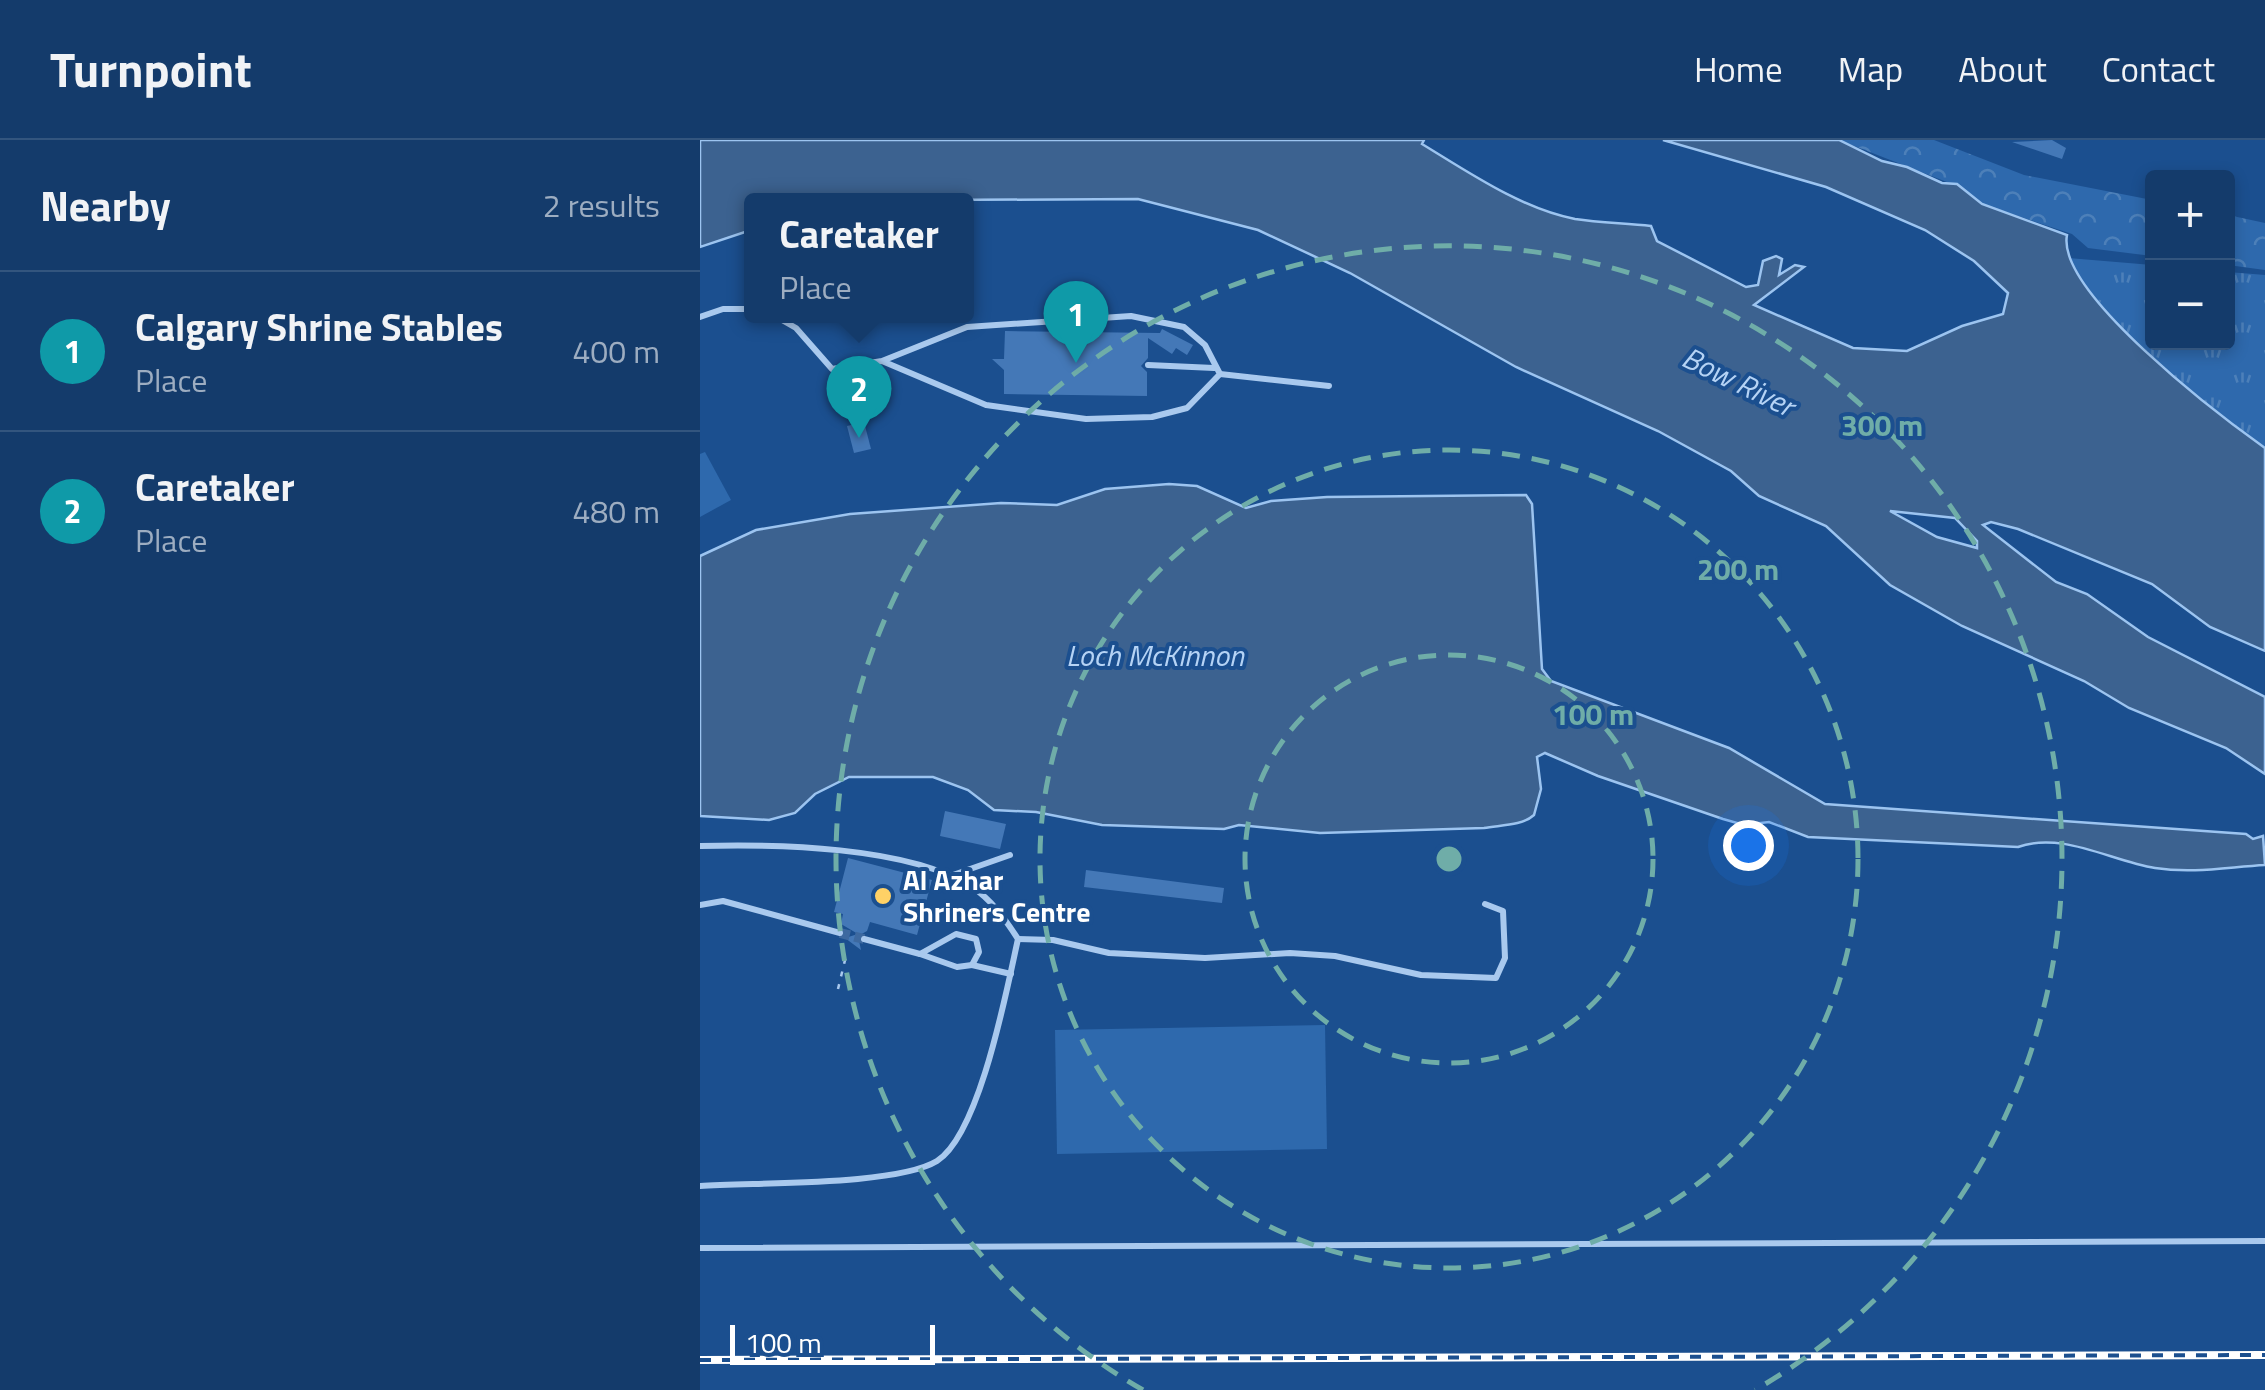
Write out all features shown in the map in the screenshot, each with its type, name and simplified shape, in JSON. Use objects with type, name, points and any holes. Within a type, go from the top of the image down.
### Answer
[{"type":"lane","points":[[700,317],[723,309],[744,310]]},
{"type":"lane","points":[[787,323],[796,328],[832,369],[882,361],[967,327],[1131,316],[1184,326],[1205,345],[1217,371]]},
{"type":"lane","points":[[882,361],[986,405],[1086,419],[1152,416],[1186,408],[1217,371]]},
{"type":"lane","points":[[1148,365],[1329,386]]},
{"type":"lane","points":[[700,846],[816,846],[952,875],[999,910],[1018,938],[996,1041],[962,1132],[939,1160],[901,1174],[700,1186]]},
{"type":"lane","points":[[952,875],[1010,855]]},
{"type":"lane","points":[[700,905],[723,901],[840,933]]},
{"type":"lane","points":[[1018,938],[1053,940],[1109,953],[1205,958],[1290,953],[1335,956],[1421,975],[1496,978],[1505,958],[1503,911],[1485,904]]},
{"type":"lane","points":[[920,954],[948,937],[964,934],[979,945],[972,964]]},
{"type":"lane","points":[[864,939],[957,967],[972,964],[1011,974]]},
{"type":"lane","points":[[700,1248],[2265,1241]]},
{"type":"path","points":[[838,989],[846,956]]},
{"type":"green space","points":[[1839,140],[1934,140],[2024,175],[2145,199],[2145,255],[2088,248],[2072,234],[1982,204],[1952,184]]},
{"type":"green space","points":[[2235,217],[2265,223],[2265,270],[2235,266]]},
{"type":"green space","points":[[2056,257],[2145,264],[2145,350],[2235,350],[2235,273],[2265,275],[2265,461],[2120,350]]},
{"type":"green space","points":[[705,452],[731,500],[700,517],[700,454]]},
{"type":"green space","points":[[1325,1025],[1327,1149],[1057,1154],[1055,1030]]},
{"type":"water","name":"Bow River","points":[[700,140],[1424,140],[1422,144],[1458,166],[1535,207],[1575,219],[1651,226],[1657,241],[1746,287],[1758,285],[1763,261],[1776,256],[1782,259],[1779,275],[1795,265],[1804,267],[1754,305],[1853,348],[1907,351],[1962,326],[2003,314],[2008,293],[1974,261],[1925,230],[1826,187],[1663,140],[1839,140],[1882,161],[1942,183],[1957,184],[1982,204],[2067,235],[2071,259],[2087,288],[2113,319],[2180,382],[2265,448],[2265,651],[2210,627],[2152,584],[2018,529],[1991,522],[1983,525],[2056,582],[2087,594],[2148,637],[2265,697],[2265,774],[2226,748],[2129,708],[2084,681],[1962,626],[1890,585],[1826,526],[1759,496],[1731,471],[1658,431],[1516,367],[1350,273],[1258,230],[1138,199],[974,200],[974,193],[744,193],[744,232],[700,247]],"holes":[[[1890,511],[1955,518],[1977,541],[1977,548],[1937,537]]]},
{"type":"water","name":"Loch McKinnon","points":[[1197,486],[1246,508],[1271,501],[1327,497],[1526,495],[1532,504],[1542,669],[1551,681],[1729,748],[1825,804],[2246,834],[2253,839],[2263,836],[2265,865],[2169,870],[2052,843],[2018,847],[1808,837],[1769,822],[1744,825],[1723,819],[1598,776],[1545,753],[1537,757],[1541,789],[1534,815],[1517,823],[1484,828],[1320,833],[1239,825],[1224,829],[1102,825],[1036,812],[994,810],[968,790],[933,777],[849,777],[815,794],[795,813],[769,820],[700,816],[700,556],[756,530],[850,514],[1001,503],[1057,505],[1105,489]]},
{"type":"building","points":[[2052,140],[2066,148],[2062,159],[2012,142]]},
{"type":"building","points":[[1162,329],[1193,345],[1187,355],[1176,348],[1172,354],[1148,338],[1148,358],[1141,366],[1147,372],[1147,396],[1004,394],[1004,370],[992,359],[1004,359],[1005,331],[1160,333]]},
{"type":"building","points":[[864,422],[871,449],[854,453],[847,426]]},
{"type":"building","points":[[945,811],[1006,824],[1000,849],[940,836]]},
{"type":"building","name":"Al Azhar Shriners Centre","points":[[848,858],[932,880],[917,935],[870,922],[867,931],[858,936],[861,950],[845,938],[858,934],[841,924],[843,914],[834,912]]},
{"type":"building","points":[[1086,870],[1224,888],[1222,903],[1084,887]]},
{"type":"tunnel","points":[[840,933],[864,939]]},
{"type":"railway","points":[[700,1360],[2265,1355]]},
{"type":"place","name":"Calgary Shrine Stables","points":[[1076,363]]},
{"type":"place","name":"Caretaker","points":[[859,438]]},
{"type":"place","name":"Al Azhar Shriners Centre","points":[[883,896]]}]
